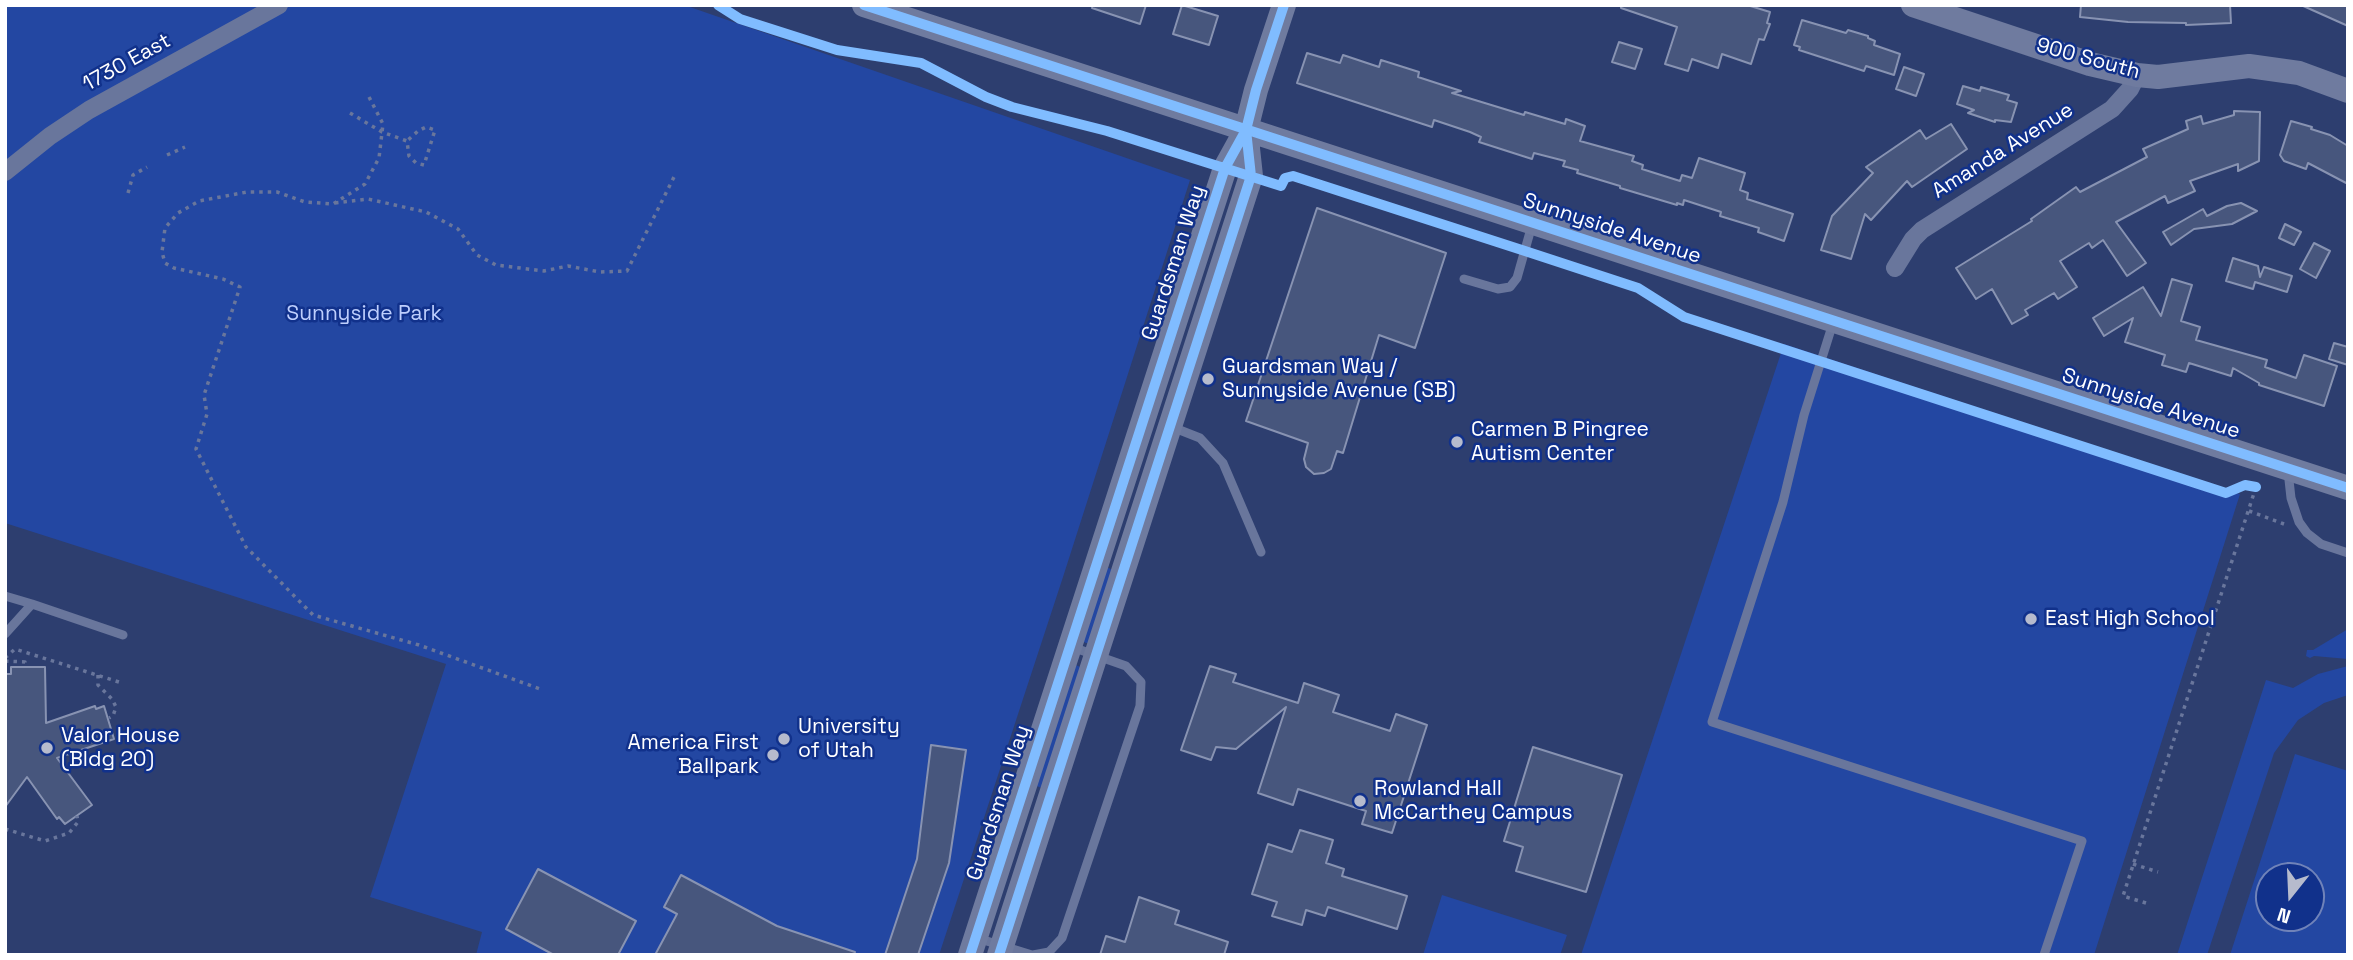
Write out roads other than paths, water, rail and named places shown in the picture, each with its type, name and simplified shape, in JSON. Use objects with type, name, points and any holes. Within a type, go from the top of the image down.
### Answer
[{"type":"street","name":"1730 East","points":[[5,172],[50,136],[89,110],[279,5]]},
{"type":"street","name":"Sunnyside Avenue","points":[[864,5],[2348,488]]},
{"type":"street","points":[[1000,950],[1251,176],[1246,130],[1284,5]]},
{"type":"street","name":"900 South","points":[[1913,5],[2090,64],[2137,75],[2158,77],[2249,66],[2299,73],[2348,91]]},
{"type":"street","name":"Amanda Avenue","points":[[1895,268],[1913,239],[1923,230],[2112,109],[2130,89],[2137,75]]},
{"type":"street","name":"Guardsman Way","points":[[973,946],[1225,168],[1246,130]]},
{"type":"lane","points":[[1464,279],[1498,289],[1510,287],[1517,278],[1533,223]]},
{"type":"lane","points":[[1834,321],[1804,415],[1783,502],[1712,722],[2082,841],[2044,955]]},
{"type":"lane","points":[[1170,426],[1200,438],[1223,463],[1261,551]]},
{"type":"lane","points":[[2288,469],[2291,498],[2303,527],[2321,544],[2348,553]]},
{"type":"lane","points":[[5,596],[123,635]]},
{"type":"lane","points":[[5,634],[32,604]]},
{"type":"lane","points":[[973,946],[1032,955],[1049,951],[1062,938],[1140,706],[1141,682],[1126,666],[1071,646]]},
{"type":"place","name":"Guardsman Way / Sunnyside Avenue (SB)","points":[[1208,379]]},
{"type":"place","name":"Carmen B Pingree Autism Center","points":[[1457,442]]},
{"type":"place","name":"East High School","points":[[2031,619]]},
{"type":"place","name":"University of Utah","points":[[784,739]]},
{"type":"place","name":"Valor House (Bldg 20)","points":[[47,748]]},
{"type":"place","name":"America First Ballpark","points":[[773,755]]},
{"type":"place","name":"Rowland Hall McCarthey Campus","points":[[1360,801]]},
{"type":"park label","name":"Sunnyside Park","points":[[364,314]]}]
